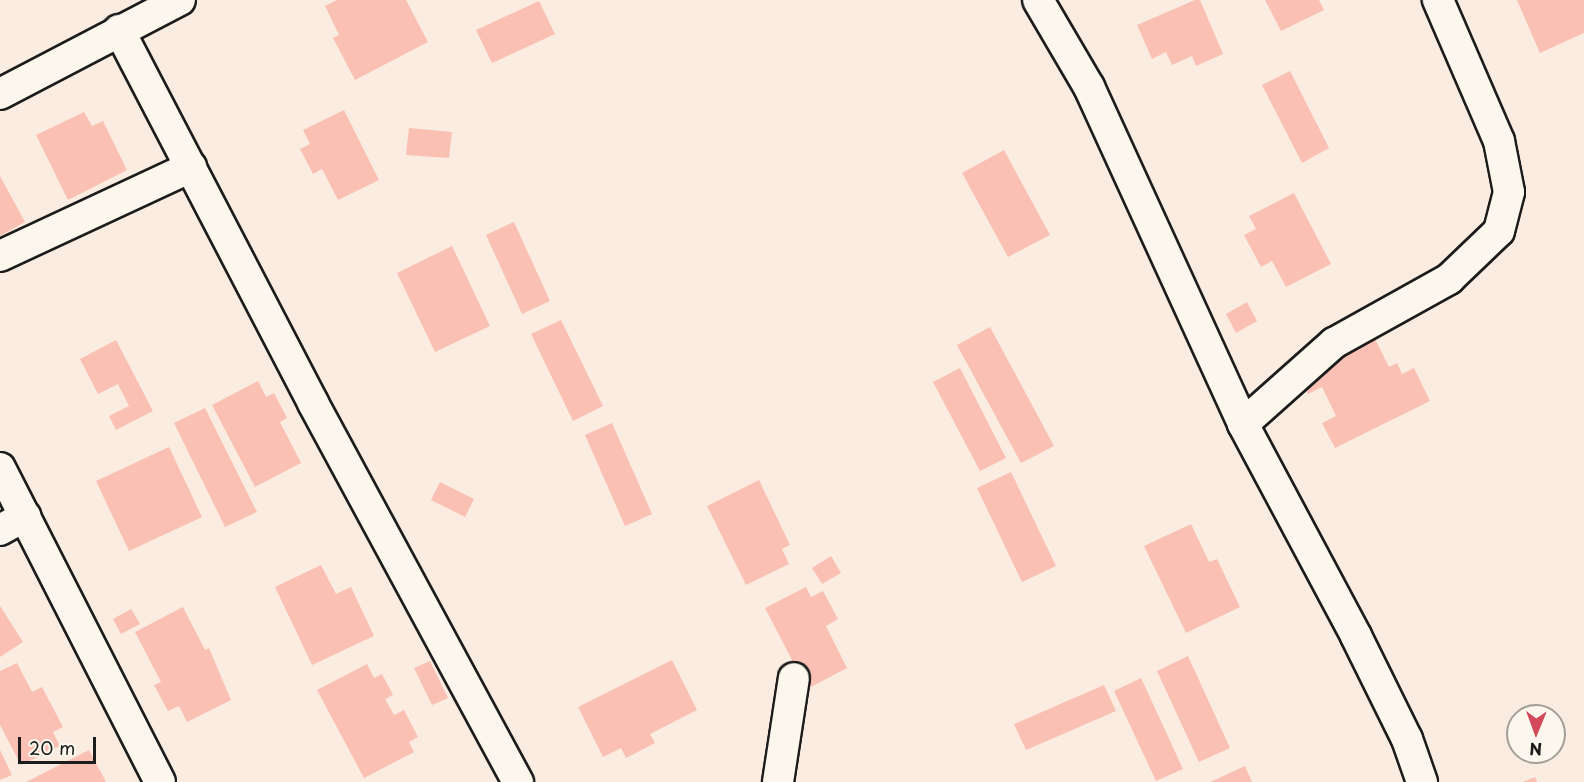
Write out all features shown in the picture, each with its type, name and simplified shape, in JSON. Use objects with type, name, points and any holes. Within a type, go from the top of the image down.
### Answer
[{"type":"street","points":[[0,94],[180,0]]},
{"type":"street","points":[[1038,0],[1089,87],[1243,424],[1356,636],[1407,739],[1422,782]]},
{"type":"street","points":[[1243,424],[1335,343],[1449,279],[1499,231],[1509,192],[1499,141],[1438,0]]},
{"type":"street","points":[[119,30],[518,782]]},
{"type":"street","points":[[0,256],[191,167]]},
{"type":"street","points":[[0,468],[12,523],[160,782]]},
{"type":"street","points":[[778,782],[794,678]]},
{"type":"building","points":[[337,0],[406,0],[428,42],[355,80],[333,38],[339,35],[325,6]]},
{"type":"building","points":[[1195,0],[1200,0],[1223,54],[1196,66],[1192,56],[1172,65],[1166,52],[1152,59],[1137,25]]},
{"type":"building","points":[[1265,0],[1319,0],[1324,10],[1281,31]]},
{"type":"building","points":[[1517,0],[1584,0],[1584,33],[1540,53]]},
{"type":"building","points":[[539,1],[555,34],[492,63],[476,30]]},
{"type":"building","points":[[1290,71],[1329,148],[1302,163],[1262,85]]},
{"type":"building","points":[[344,110],[379,180],[338,200],[322,169],[313,174],[300,149],[310,144],[303,130]]},
{"type":"building","points":[[84,112],[92,126],[103,121],[127,170],[68,200],[36,135]]},
{"type":"building","points":[[409,128],[452,132],[449,158],[406,155]]},
{"type":"building","points":[[1004,150],[1050,235],[1008,257],[962,173]]},
{"type":"building","points":[[0,176],[25,222],[0,236]]},
{"type":"building","points":[[1294,193],[1331,264],[1286,287],[1272,261],[1261,267],[1244,235],[1256,229],[1249,216]]},
{"type":"building","points":[[514,222],[550,301],[522,314],[486,235]]},
{"type":"building","points":[[452,246],[490,326],[435,352],[397,273]]},
{"type":"building","points":[[1247,302],[1257,321],[1236,333],[1226,314]]},
{"type":"building","points":[[561,320],[603,406],[573,421],[531,334]]},
{"type":"building","points":[[990,327],[1054,446],[1021,463],[957,345]]},
{"type":"building","points":[[1375,339],[1389,367],[1397,363],[1402,374],[1414,368],[1430,401],[1335,448],[1322,423],[1336,416],[1322,387],[1308,394],[1299,375]]},
{"type":"building","points":[[116,340],[153,411],[116,430],[109,416],[129,406],[118,384],[98,394],[80,359]]},
{"type":"building","points":[[960,368],[1006,458],[980,471],[933,382]]},
{"type":"building","points":[[258,381],[266,397],[274,393],[287,418],[280,422],[301,463],[255,487],[212,405]]},
{"type":"building","points":[[205,408],[257,512],[225,527],[174,423]]},
{"type":"building","points":[[612,423],[652,514],[625,526],[585,435]]},
{"type":"building","points":[[169,447],[202,517],[129,551],[96,481]]},
{"type":"building","points":[[1011,472],[1056,566],[1022,582],[977,488]]},
{"type":"building","points":[[759,480],[790,545],[782,549],[789,564],[746,585],[707,506]]},
{"type":"building","points":[[440,482],[474,499],[465,517],[431,500]]},
{"type":"building","points":[[1191,524],[1209,562],[1217,559],[1240,607],[1186,633],[1144,546]]},
{"type":"building","points":[[831,556],[841,573],[822,584],[812,568]]},
{"type":"building","points":[[321,565],[336,594],[351,587],[374,636],[312,665],[275,587]]},
{"type":"building","points":[[806,587],[811,597],[823,591],[838,619],[826,626],[847,668],[807,689],[765,608]]},
{"type":"building","points":[[0,606],[23,642],[0,657]]},
{"type":"building","points":[[183,607],[205,650],[209,648],[231,700],[187,722],[179,706],[168,711],[154,685],[161,682],[135,632]]},
{"type":"building","points":[[131,609],[140,624],[121,634],[113,619]]},
{"type":"building","points":[[1188,656],[1230,748],[1199,762],[1157,671]]},
{"type":"building","points":[[672,660],[697,710],[650,734],[655,743],[626,758],[621,748],[603,757],[578,707]]},
{"type":"building","points":[[430,661],[448,698],[432,705],[414,668]]},
{"type":"building","points":[[17,663],[32,692],[42,687],[63,727],[53,732],[60,746],[21,765],[0,725],[0,671]]},
{"type":"building","points":[[367,664],[374,678],[382,674],[393,695],[385,699],[394,715],[404,710],[418,737],[409,742],[414,752],[364,778],[317,690]]},
{"type":"building","points":[[1141,678],[1183,769],[1156,781],[1114,691]]},
{"type":"building","points":[[1104,685],[1116,711],[1026,750],[1014,724]]},
{"type":"building","points":[[0,750],[12,775],[0,780]]},
{"type":"building","points":[[89,750],[106,782],[26,782]]},
{"type":"building","points":[[1245,766],[1252,782],[1210,782]]},
{"type":"building","points":[[1535,777],[1537,782],[1523,782]]}]
